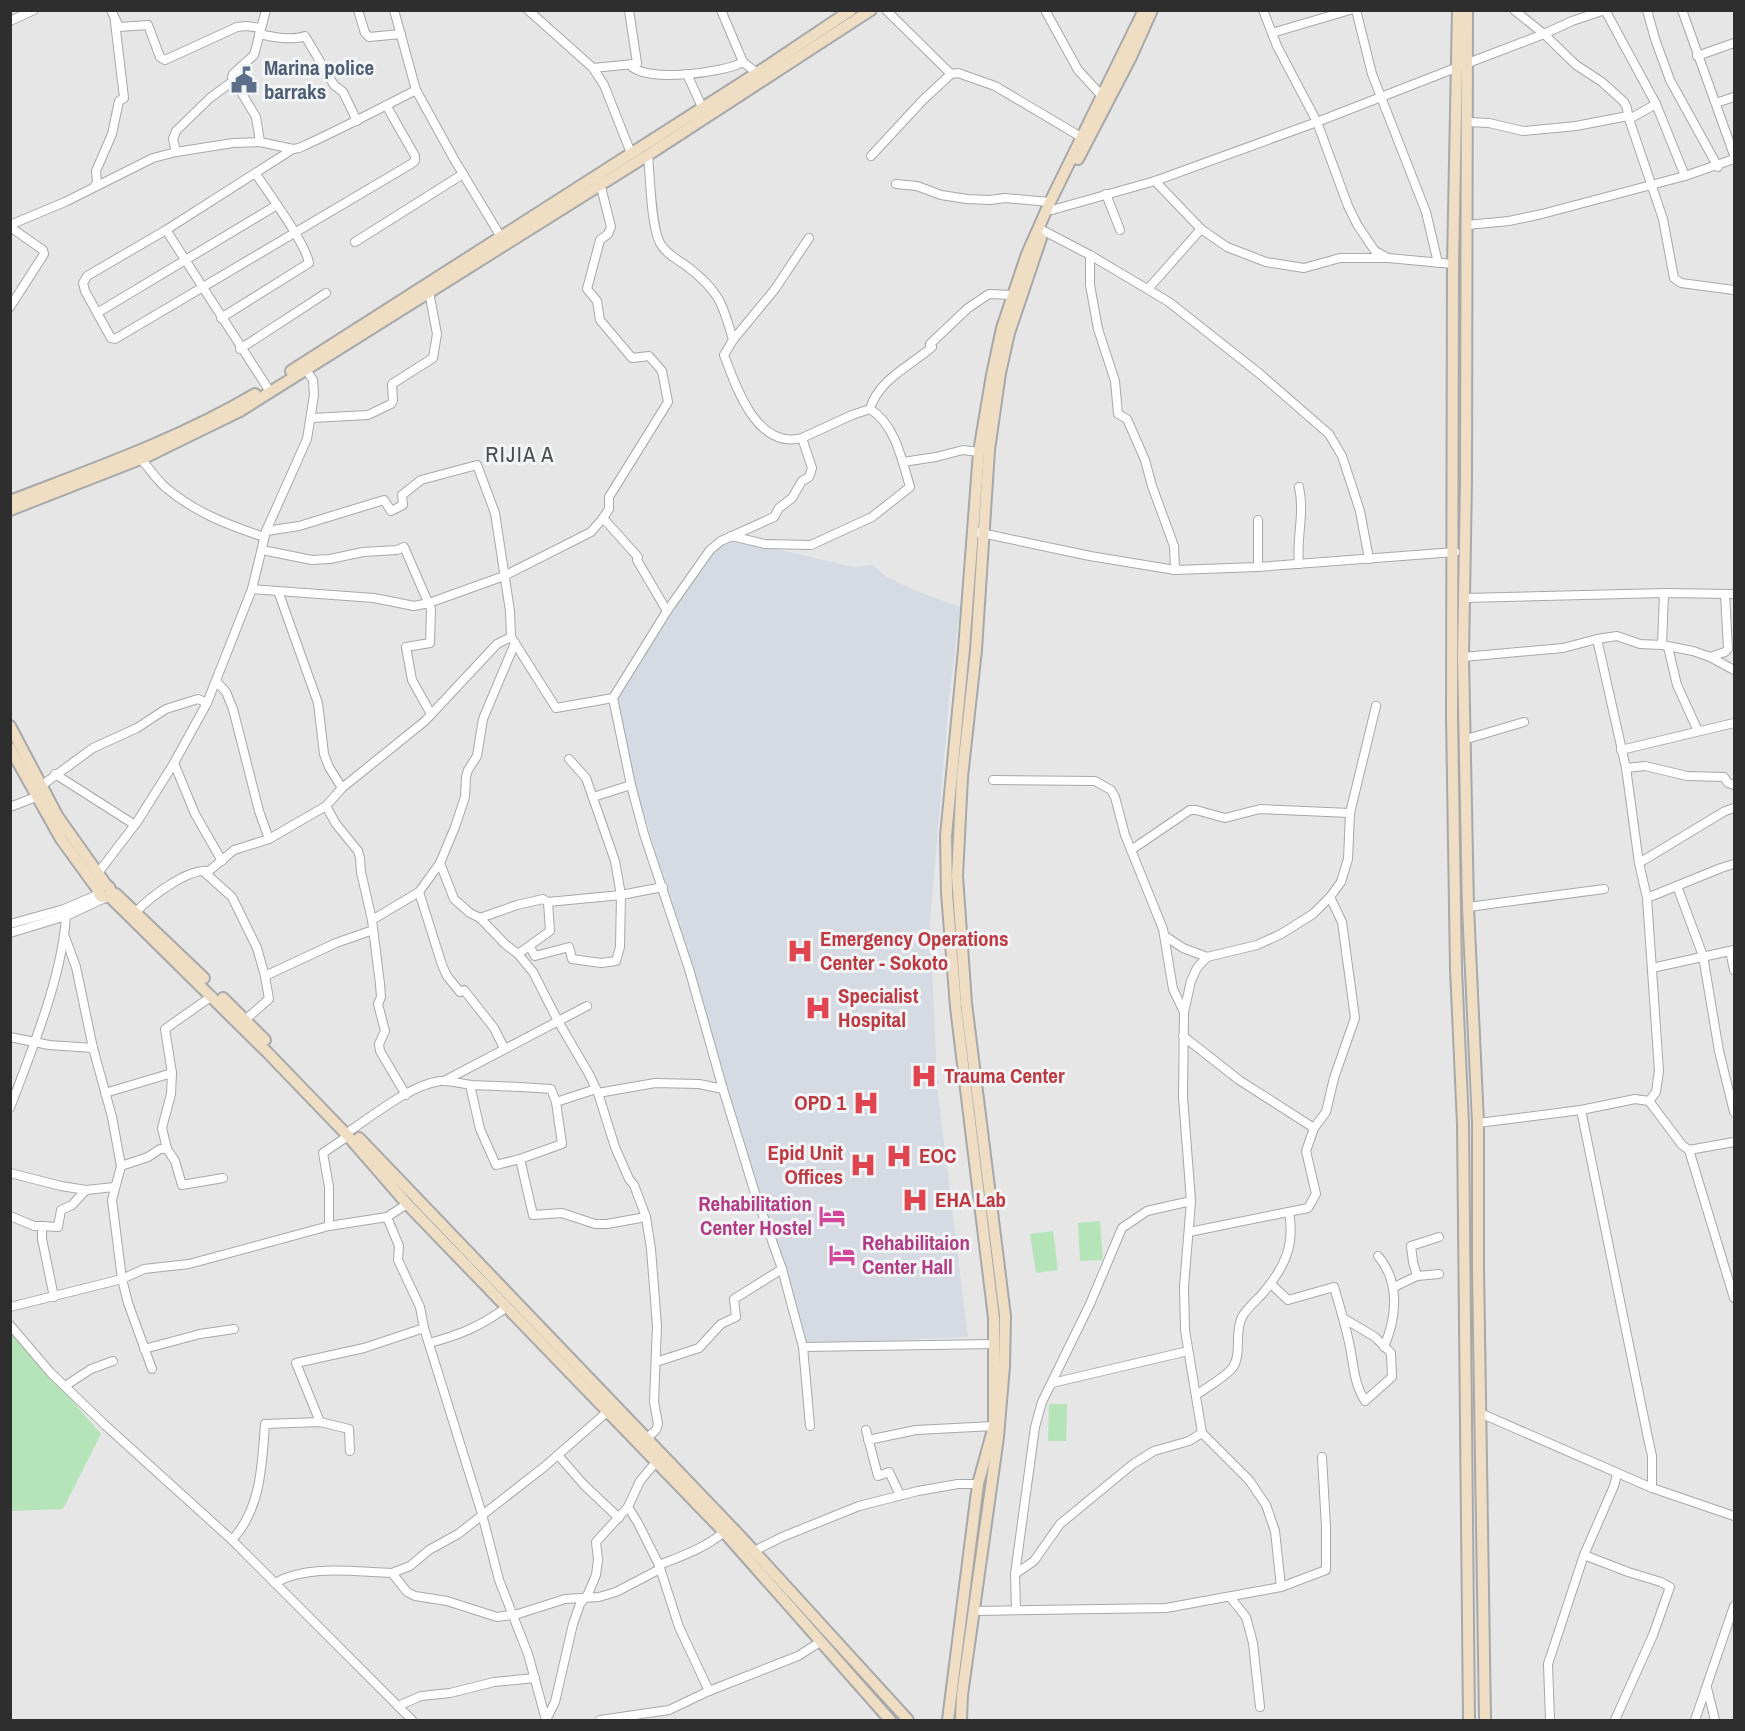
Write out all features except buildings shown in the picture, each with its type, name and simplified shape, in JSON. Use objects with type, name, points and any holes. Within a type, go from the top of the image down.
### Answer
[{"type":"main road","points":[[10,501],[145,449],[267,387],[757,73],[851,10]]},
{"type":"main road","points":[[10,510],[141,459],[240,411],[648,155],[871,10]]},
{"type":"main road","points":[[961,1720],[962,1695],[998,1437],[1005,1346],[1005,1316],[966,1003],[957,886],[962,777],[976,650],[980,452],[992,375],[1002,328],[1013,295],[1081,137],[1144,10]]},
{"type":"main road","points":[[948,1720],[978,1484],[994,1426],[994,1318],[957,1007],[947,883],[946,836],[977,531],[1000,373],[1009,333],[1051,206],[1131,57],[1152,10]]},
{"type":"main road","points":[[1458,10],[1467,122],[1467,225],[1459,552],[1452,716],[1456,969],[1463,1124],[1469,1720]]},
{"type":"main road","points":[[1467,10],[1453,264],[1459,552],[1464,598],[1468,907],[1478,1123],[1485,1720]]},
{"type":"main road","points":[[10,726],[41,786],[78,847],[98,873],[105,891],[136,912],[245,1020],[350,1133],[407,1204],[724,1532],[890,1720]]},
{"type":"main road","points":[[10,748],[61,839],[105,891],[350,1133],[647,1438],[754,1551],[907,1720]]},
{"type":"street","points":[[10,21],[34,10]]},
{"type":"street","points":[[88,190],[96,186],[96,171],[112,134],[119,101],[124,98],[115,22],[111,10]]},
{"type":"street","points":[[260,142],[256,117],[233,81],[232,74],[255,56],[266,10]]},
{"type":"street","points":[[358,10],[365,33],[369,38],[401,34]]},
{"type":"street","points":[[394,10],[416,90],[501,237]]},
{"type":"street","points":[[528,10],[593,68],[604,85],[631,153]]},
{"type":"street","points":[[629,10],[636,63]]},
{"type":"street","points":[[721,10],[743,62],[757,73]]},
{"type":"street","points":[[886,10],[951,74]]},
{"type":"street","points":[[1045,10],[1078,70],[1101,95]]},
{"type":"street","points":[[1263,10],[1277,46],[1317,122],[1348,207],[1375,251],[1388,258]]},
{"type":"street","points":[[1272,33],[1350,10]]},
{"type":"street","points":[[1356,10],[1380,96],[1426,212],[1438,263]]},
{"type":"street","points":[[1514,10],[1544,34],[1576,65],[1602,82],[1628,108],[1628,116],[1663,219],[1674,278],[1682,283],[1734,290]]},
{"type":"street","points":[[896,184],[917,186],[941,195],[967,199],[1005,198],[1051,206],[1106,194],[1155,181],[1317,122],[1605,10],[1656,104],[1685,176]]},
{"type":"street","points":[[1647,10],[1670,80],[1718,167]]},
{"type":"street","points":[[1467,225],[1522,219],[1718,167],[1734,157],[1682,10]]},
{"type":"street","points":[[115,22],[119,27],[148,25],[160,57],[165,60],[237,27],[246,26],[281,38],[305,36],[334,85],[344,92],[357,121]]},
{"type":"street","points":[[1697,56],[1734,43]]},
{"type":"street","points":[[636,63],[630,65],[633,69],[650,73],[687,74],[734,67],[743,62]]},
{"type":"street","points":[[593,68],[636,63]]},
{"type":"street","points":[[871,156],[909,113],[951,74],[958,73],[995,86],[1081,137]]},
{"type":"street","points":[[687,74],[702,107]]},
{"type":"street","points":[[176,152],[173,139],[176,132],[210,98],[233,81]]},
{"type":"street","points":[[386,105],[415,156],[415,161],[115,339],[111,338],[85,291],[83,283],[87,276],[165,231],[293,149],[357,121],[386,105],[416,90]]},
{"type":"street","points":[[1716,103],[1734,97]]},
{"type":"street","points":[[1467,122],[1489,123],[1523,131],[1576,126],[1628,116],[1636,117],[1656,104]]},
{"type":"street","points":[[10,307],[44,254],[43,250],[10,226],[153,158],[233,143],[260,142],[293,149]]},
{"type":"street","points":[[648,155],[655,226],[659,242],[710,285],[722,303],[733,340]]},
{"type":"street","points":[[221,318],[309,264],[294,232],[256,174]]},
{"type":"street","points":[[355,242],[463,174]]},
{"type":"street","points":[[1155,181],[1201,229],[1227,246],[1266,262],[1304,268],[1340,258],[1388,258],[1453,264]]},
{"type":"street","points":[[252,589],[374,598],[414,606],[429,603],[504,576],[591,532],[603,518],[609,509],[609,497],[668,402],[662,371],[649,356],[632,358],[600,320],[597,301],[587,289],[600,240],[608,234],[611,227],[600,183]]},
{"type":"street","points":[[1106,194],[1119,230]]},
{"type":"street","points":[[97,314],[277,205]]},
{"type":"street","points":[[1148,290],[1201,229]]},
{"type":"street","points":[[165,231],[240,349],[267,387]]},
{"type":"street","points":[[1044,231],[1090,255],[1169,302],[1251,366],[1329,434],[1342,456],[1360,511],[1369,559]]},
{"type":"street","points":[[809,238],[775,289],[733,340],[724,355],[748,408],[759,423],[776,438],[795,440],[802,438],[870,409]]},
{"type":"street","points":[[1090,255],[1090,285],[1098,329],[1115,381],[1118,414],[1127,419],[1145,460],[1174,546],[1175,570]]},
{"type":"street","points":[[312,418],[368,415],[391,404],[393,401],[392,384],[433,358],[437,335],[429,292]]},
{"type":"street","points":[[240,349],[326,293]]},
{"type":"street","points":[[870,409],[874,395],[895,374],[932,347],[930,344],[968,308],[989,294],[1013,295]]},
{"type":"street","points":[[98,873],[135,825],[174,763],[207,703],[252,589],[265,534],[301,455],[312,418],[313,380],[306,370]]},
{"type":"street","points":[[731,536],[765,544],[811,545],[872,517],[910,487],[903,462],[886,424],[870,409]]},
{"type":"street","points":[[802,438],[812,474],[802,481],[792,498],[779,508],[774,517],[731,536],[710,550],[667,611],[613,698],[646,842],[690,969],[723,1089],[754,1190],[782,1269],[803,1347],[810,1426]]},
{"type":"street","points":[[903,462],[963,450],[980,452]]},
{"type":"street","points":[[141,459],[164,486],[188,504],[220,522],[265,534],[384,500],[391,511],[403,505],[402,495],[421,480],[477,465],[495,513],[513,640],[556,708],[613,698]]},
{"type":"street","points":[[1299,487],[1302,503],[1298,544],[1299,564]]},
{"type":"street","points":[[603,518],[639,557],[637,560],[667,611]]},
{"type":"street","points":[[1257,520],[1258,567]]},
{"type":"street","points":[[977,531],[1090,556],[1175,570],[1258,567],[1459,552]]},
{"type":"street","points":[[262,550],[312,560],[330,559],[363,552],[397,550],[404,547],[431,609],[430,643],[406,647],[412,680],[431,714]]},
{"type":"street","points":[[278,591],[318,703],[324,754],[342,788]]},
{"type":"street","points":[[1464,598],[1664,593],[1734,594]]},
{"type":"street","points":[[1664,593],[1665,646],[1677,685],[1698,731]]},
{"type":"street","points":[[1710,657],[1728,649],[1725,594]]},
{"type":"street","points":[[1463,657],[1563,648],[1617,636],[1640,644],[1683,648],[1710,657],[1734,670]]},
{"type":"street","points":[[1597,639],[1626,768],[1647,898],[1659,1071],[1656,1092],[1649,1101]]},
{"type":"street","points":[[136,912],[156,894],[202,870],[209,871],[240,848],[269,839],[326,806],[342,788],[401,742],[431,714],[497,644],[513,640]]},
{"type":"street","points":[[372,920],[419,892],[440,863],[462,807],[468,771],[477,756],[483,719],[513,640]]},
{"type":"street","points":[[216,681],[226,692],[233,709],[269,839]]},
{"type":"street","points":[[41,786],[93,748],[137,728],[172,706],[198,699],[207,703]]},
{"type":"street","points":[[1165,936],[1183,948],[1207,957],[1257,945],[1281,934],[1313,914],[1330,897],[1341,882],[1347,859],[1350,813],[1376,706]]},
{"type":"street","points":[[1470,738],[1524,722]]},
{"type":"street","points":[[1621,750],[1734,723]]},
{"type":"street","points":[[530,947],[535,956],[569,947],[572,959],[601,963],[616,961],[620,947],[621,895],[615,861],[586,778],[576,764],[568,759]]},
{"type":"street","points":[[174,763],[195,814],[222,861]]},
{"type":"street","points":[[1626,768],[1645,766],[1687,776],[1724,777],[1734,785]]},
{"type":"street","points":[[55,774],[135,825]]},
{"type":"street","points":[[993,780],[1095,780],[1103,784],[1115,796],[1125,835],[1165,936],[1173,989],[1184,1012]]},
{"type":"street","points":[[593,797],[631,784]]},
{"type":"street","points":[[10,807],[36,797]]},
{"type":"street","points":[[326,806],[336,824],[358,851],[372,920],[381,997],[378,1004],[385,1031],[379,1044],[380,1051],[406,1095]]},
{"type":"street","points":[[1640,863],[1725,811],[1734,808]]},
{"type":"street","points":[[1131,850],[1190,810],[1225,818],[1260,809],[1350,813]]},
{"type":"street","points":[[440,863],[454,899],[470,914],[480,918],[518,954],[533,972],[597,1091],[615,1147],[634,1185],[646,1217],[657,1326],[654,1402],[658,1427],[647,1438]]},
{"type":"street","points":[[1647,898],[1734,864]]},
{"type":"street","points":[[202,870],[232,897],[257,948],[266,976],[269,999],[245,1020]]},
{"type":"street","points":[[1677,886],[1703,956],[1719,1051],[1734,1112]]},
{"type":"street","points":[[480,918],[543,899],[548,902],[621,895],[663,888]]},
{"type":"street","points":[[1468,907],[1604,889]]},
{"type":"street","points":[[10,933],[66,916],[105,891]]},
{"type":"street","points":[[10,924],[64,909],[105,891]]},
{"type":"street","points":[[419,892],[447,976],[460,992],[464,990],[494,1028],[504,1048]]},
{"type":"street","points":[[1189,1232],[1308,1208],[1316,1194],[1306,1151],[1314,1128],[1326,1112],[1334,1078],[1355,1018],[1342,922],[1330,897]]},
{"type":"street","points":[[518,954],[530,947],[537,938],[550,931],[548,902]]},
{"type":"street","points":[[10,1108],[35,1042],[61,956],[66,916]]},
{"type":"street","points":[[266,976],[288,964],[332,947],[336,943],[373,930]]},
{"type":"street","points":[[65,937],[76,968],[93,1048],[112,1117],[121,1166],[112,1200],[122,1279],[128,1303],[152,1369]]},
{"type":"street","points":[[1652,968],[1732,951],[1734,970]]},
{"type":"street","points":[[1207,957],[1197,968],[1191,981],[1184,1012],[1183,1097],[1191,1201],[1184,1287],[1185,1330],[1202,1433],[1249,1480],[1266,1505],[1275,1531],[1281,1587]]},
{"type":"street","points":[[212,996],[165,1029],[172,1073],[171,1094],[162,1128],[167,1149],[175,1161],[182,1185],[223,1178]]},
{"type":"street","points":[[330,1226],[329,1187],[323,1153],[406,1095],[425,1086],[444,1081],[587,1006]]},
{"type":"street","points":[[1183,1036],[1239,1080],[1314,1128]]},
{"type":"street","points":[[10,1037],[93,1048]]},
{"type":"street","points":[[105,1093],[172,1073]]},
{"type":"street","points":[[444,1081],[470,1085],[509,1085],[551,1089],[556,1102],[562,1144],[496,1165],[480,1129],[470,1085]]},
{"type":"street","points":[[556,1102],[597,1091],[655,1083],[699,1084],[723,1089]]},
{"type":"street","points":[[1478,1123],[1581,1110],[1635,1099],[1649,1101],[1689,1150],[1734,1298]]},
{"type":"street","points":[[1581,1110],[1652,1456],[1652,1488]]},
{"type":"street","points":[[1689,1150],[1734,1142]]},
{"type":"street","points":[[121,1166],[148,1157],[160,1149],[167,1149]]},
{"type":"street","points":[[520,1159],[533,1215],[562,1213],[596,1224],[646,1217]]},
{"type":"street","points":[[10,1173],[86,1190],[114,1186]]},
{"type":"street","points":[[10,1216],[34,1226],[58,1227],[61,1210],[72,1205],[86,1190]]},
{"type":"street","points":[[1016,1610],[1015,1574],[1035,1427],[1042,1402],[1090,1304],[1122,1228],[1147,1211],[1191,1201]]},
{"type":"street","points":[[10,1307],[122,1279],[144,1269],[189,1264],[330,1226],[387,1217],[407,1204]]},
{"type":"street","points":[[1196,1395],[1233,1368],[1237,1357],[1238,1330],[1243,1316],[1271,1284],[1290,1249],[1292,1241],[1289,1212]]},
{"type":"street","points":[[387,1217],[399,1246],[398,1260],[417,1302],[482,1514],[499,1580],[536,1678],[546,1720],[555,1702],[573,1624],[597,1570],[596,1542],[628,1507],[640,1481],[656,1462]]},
{"type":"street","points":[[42,1226],[42,1239],[54,1297]]},
{"type":"street","points":[[1417,1276],[1411,1246],[1439,1237]]},
{"type":"street","points":[[1378,1256],[1387,1267],[1394,1287],[1389,1335],[1384,1347]]},
{"type":"street","points":[[656,1362],[683,1355],[704,1345],[721,1324],[736,1317],[734,1299],[782,1269]]},
{"type":"street","points":[[1394,1287],[1417,1276],[1439,1274]]},
{"type":"street","points":[[1271,1284],[1288,1300],[1334,1287],[1358,1391],[1365,1401],[1392,1377],[1391,1353],[1375,1337],[1343,1318]]},
{"type":"street","points":[[429,1343],[463,1333],[484,1323],[507,1307]]},
{"type":"street","points":[[10,1325],[50,1372],[232,1540],[412,1720]]},
{"type":"street","points":[[320,1422],[296,1363],[364,1348],[424,1328]]},
{"type":"street","points":[[144,1348],[200,1334],[234,1329]]},
{"type":"street","points":[[803,1347],[994,1344]]},
{"type":"street","points":[[1052,1383],[1188,1351]]},
{"type":"street","points":[[66,1386],[91,1369],[113,1361]]},
{"type":"street","points":[[275,1583],[288,1576],[300,1574],[338,1571],[392,1573],[410,1566],[429,1550],[452,1539],[558,1455],[607,1412]]},
{"type":"street","points":[[1480,1413],[1617,1474],[1734,1516]]},
{"type":"street","points":[[232,1540],[244,1528],[255,1502],[262,1465],[265,1424],[320,1422],[349,1429],[350,1451]]},
{"type":"street","points":[[868,1440],[916,1430],[994,1426]]},
{"type":"street","points":[[866,1430],[878,1476],[889,1472],[900,1495]]},
{"type":"street","points":[[1015,1574],[1034,1561],[1060,1524],[1133,1464],[1154,1451],[1190,1441],[1202,1433]]},
{"type":"street","points":[[558,1455],[584,1485],[619,1518]]},
{"type":"street","points":[[975,1611],[1166,1608],[1281,1587],[1326,1570],[1322,1457]]},
{"type":"street","points":[[1550,1720],[1548,1664],[1584,1555],[1617,1474]]},
{"type":"street","points":[[754,1551],[782,1537],[828,1520],[841,1512],[900,1495],[958,1484],[978,1484]]},
{"type":"street","points":[[628,1507],[660,1567],[679,1627],[709,1691]]},
{"type":"street","points":[[392,1573],[407,1592],[415,1596],[447,1601],[496,1617],[565,1599],[616,1592],[660,1567],[695,1551],[724,1532]]},
{"type":"street","points":[[1584,1555],[1670,1587],[1653,1635],[1615,1720]]},
{"type":"street","points":[[1230,1597],[1246,1617],[1253,1643],[1260,1707]]},
{"type":"street","points":[[1695,1720],[1734,1610]]},
{"type":"street","points":[[600,1720],[669,1710],[709,1691],[798,1656],[820,1642]]},
{"type":"street","points":[[398,1706],[421,1696],[450,1693],[494,1682],[536,1678]]},
{"type":"street","points":[[1707,1688],[1715,1720]]},
{"type":"shaded area","name":"Specialist Hospital","points":[[734,539],[853,567],[873,565],[885,576],[914,590],[960,607],[949,700],[930,922],[937,1077],[940,1084],[937,1084],[938,1095],[968,1337],[803,1344],[612,707],[662,625],[717,545]]},
{"type":"green space","points":[[1100,1221],[1103,1260],[1080,1261],[1078,1223]]},
{"type":"green space","points":[[1053,1231],[1058,1270],[1036,1273],[1030,1234]]},
{"type":"green space","points":[[10,1329],[101,1434],[63,1509],[11,1511]]},
{"type":"green space","points":[[1049,1404],[1067,1404],[1066,1441],[1048,1441]]},
{"type":"place","name":"Marina police barraks","points":[[244,80]]},
{"type":"place","name":"Emergency Operations Center - Sokoto","points":[[800,951]]},
{"type":"place","name":"Specialist Hospital","points":[[818,1008]]},
{"type":"place","name":"Trauma Center","points":[[924,1076]]},
{"type":"place","name":"OPD 1","points":[[866,1103]]},
{"type":"place","name":"EOC","points":[[899,1156]]},
{"type":"place","name":"Epid Unit Offices","points":[[863,1165]]},
{"type":"place","name":"EHA Lab","points":[[915,1200]]},
{"type":"place","name":"Rehabilitation Center Hostel","points":[[832,1216]]},
{"type":"place","name":"Rehabilitaion Center Hall","points":[[842,1255]]},
{"type":"district","name":"RIJIA A","points":[[520,454]]}]
